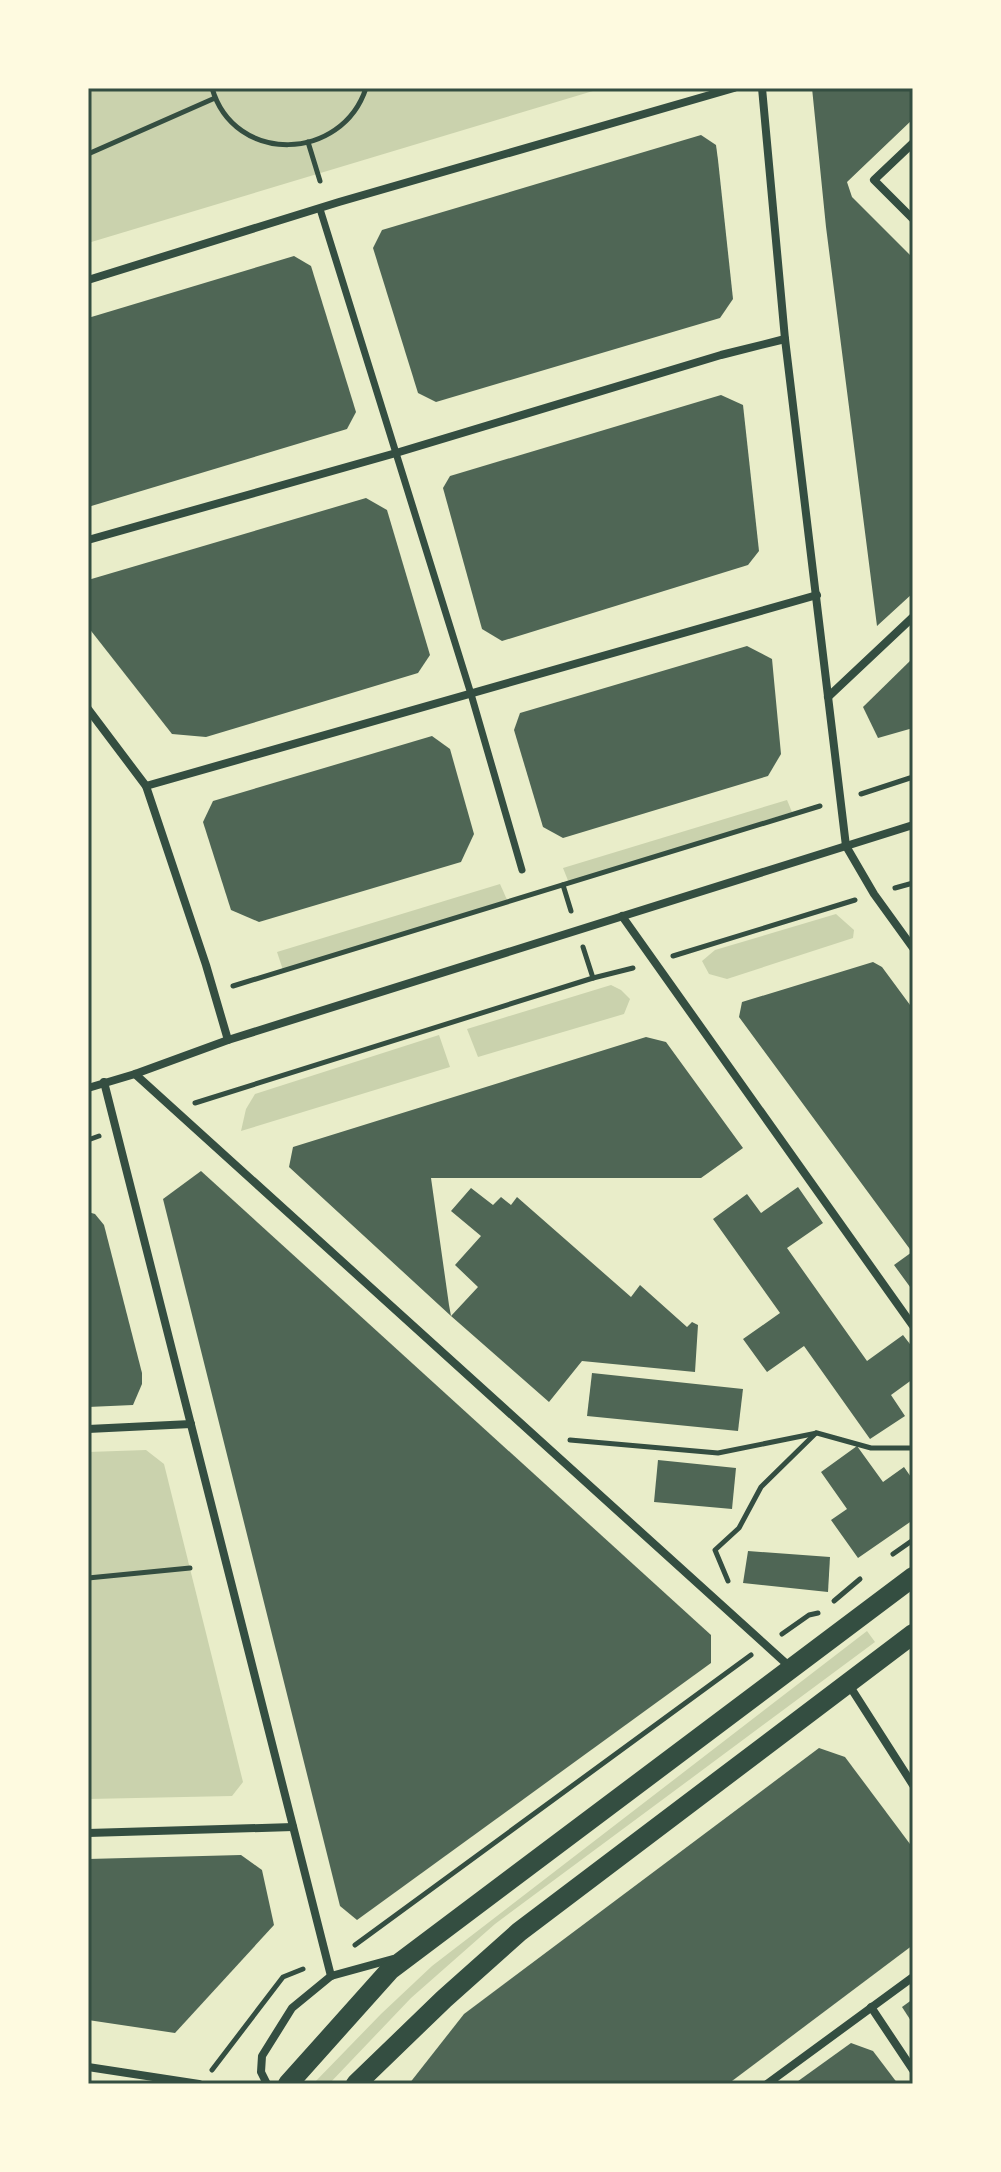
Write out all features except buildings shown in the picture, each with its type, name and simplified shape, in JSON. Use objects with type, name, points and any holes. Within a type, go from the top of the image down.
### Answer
[{"type":"main road","points":[[288,2084],[390,1970],[913,1577]]},
{"type":"main road","points":[[356,2084],[519,1932],[913,1634]]},
{"type":"street","points":[[88,280],[734,88]]},
{"type":"street","points":[[762,88],[785,339],[846,846],[874,894],[913,948]]},
{"type":"street","points":[[913,143],[874,180],[913,219]]},
{"type":"street","points":[[320,209],[471,694],[522,870]]},
{"type":"street","points":[[88,540],[785,339]]},
{"type":"street","points":[[146,786],[817,595]]},
{"type":"street","points":[[828,697],[913,617]]},
{"type":"street","points":[[88,709],[146,786],[228,1040]]},
{"type":"street","points":[[88,1088],[228,1040],[913,825]]},
{"type":"street","points":[[622,916],[913,1326]]},
{"type":"street","points":[[135,1074],[791,1667]]},
{"type":"street","points":[[104,1082],[331,1976]]},
{"type":"street","points":[[88,1429],[191,1424]]},
{"type":"street","points":[[848,1684],[913,1785]]},
{"type":"street","points":[[88,1833],[293,1827]]},
{"type":"street","points":[[267,2084],[261,2072],[262,2056],[292,2008],[331,1976],[413,1953]]},
{"type":"street","points":[[767,2084],[913,1977]]},
{"type":"street","points":[[871,2007],[913,2070]]},
{"type":"street","points":[[88,2067],[199,2084]]},
{"type":"street","points":[[151,2075],[176,2084]]},
{"type":"path","points":[[212,88],[229,119],[249,135],[274,145],[300,145],[325,138],[346,122],[362,102],[366,88]]},
{"type":"path","points":[[88,154],[215,98]]},
{"type":"path","points":[[308,142],[320,181]]},
{"type":"path","points":[[213,992],[913,777]]},
{"type":"path","points":[[174,1109],[593,978],[913,883]]},
{"type":"path","points":[[88,1140],[116,1131]]},
{"type":"path","points":[[537,1438],[627,1443],[718,1453],[817,1433],[871,1448],[913,1448]]},
{"type":"path","points":[[734,1593],[715,1550],[739,1528],[761,1487],[817,1433]]},
{"type":"path","points":[[891,1556],[913,1540]]},
{"type":"path","points":[[88,1578],[190,1568]]},
{"type":"path","points":[[832,1604],[836,1596],[869,1572]]},
{"type":"path","points":[[209,2074],[283,1977],[348,1951],[765,1644],[809,1615],[827,1611]]},
{"type":"green space","points":[[88,88],[603,88],[88,243]]},
{"type":"green space","points":[[787,800],[792,812],[569,883],[563,868]]},
{"type":"green space","points":[[500,884],[508,902],[283,970],[277,952]]},
{"type":"green space","points":[[836,914],[854,930],[853,938],[727,979],[709,974],[702,961],[715,950]]},
{"type":"green space","points":[[611,985],[630,999],[624,1014],[478,1057],[467,1029]]},
{"type":"green space","points":[[439,1035],[450,1067],[241,1131],[246,1109],[255,1094]]},
{"type":"green space","points":[[146,1450],[164,1464],[243,1782],[232,1796],[88,1799],[88,1452]]},
{"type":"green space","points":[[867,1631],[875,1642],[495,1924],[411,1998],[329,2084],[313,2084],[432,1966]]}]
